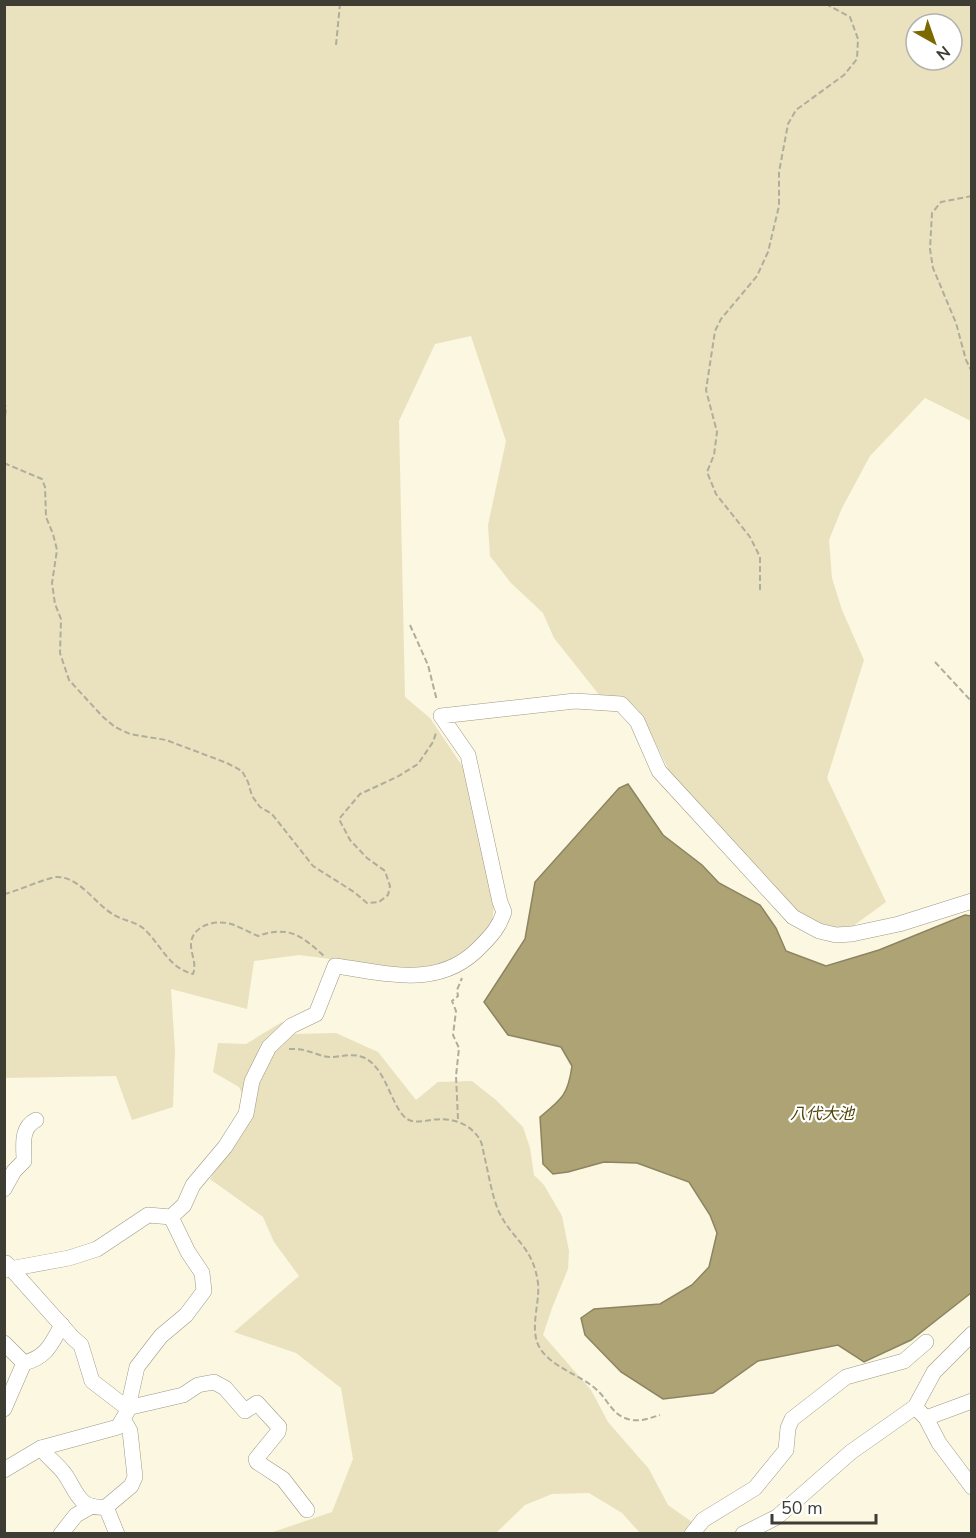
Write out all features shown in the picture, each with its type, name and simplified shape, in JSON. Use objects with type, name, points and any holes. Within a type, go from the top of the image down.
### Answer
[{"type":"street","points":[[6,1266],[69,1258],[97,1249],[148,1215],[171,1216],[184,1205],[193,1185],[225,1147],[246,1113],[252,1081],[269,1047],[291,1026],[316,1014],[335,966],[413,977],[444,972],[465,961],[498,928],[504,912],[468,755],[441,716],[575,701],[621,704],[637,721],[659,771],[793,917],[819,931],[836,935],[868,932],[972,901]]},
{"type":"street","points":[[4,1189],[14,1171],[24,1161],[25,1129],[28,1124],[36,1120]]},
{"type":"street","points":[[4,1470],[41,1448],[118,1427],[125,1414],[137,1367],[161,1336],[186,1316],[204,1291],[202,1273],[188,1252],[171,1216]]},
{"type":"street","points":[[6,1266],[26,1283],[81,1345],[92,1381],[125,1414],[130,1431],[135,1477],[130,1486],[99,1507],[76,1515],[61,1533]]},
{"type":"street","points":[[4,1409],[24,1363],[45,1354],[62,1325]]},
{"type":"street","points":[[972,1334],[934,1372],[921,1413],[939,1443],[972,1487]]},
{"type":"street","points":[[692,1533],[703,1520],[755,1488],[786,1450],[788,1428],[792,1419],[846,1377],[904,1361],[926,1342]]},
{"type":"street","points":[[4,1343],[24,1363]]},
{"type":"street","points":[[125,1414],[183,1395],[198,1385],[214,1382],[225,1388],[245,1411],[257,1403],[279,1427],[278,1432],[256,1459],[257,1462],[283,1479],[307,1510]]},
{"type":"street","points":[[743,1533],[777,1517],[851,1452],[921,1413],[972,1401]]},
{"type":"street","points":[[41,1448],[65,1474],[80,1499],[99,1507],[117,1533]]},
{"type":"path","points":[[336,45],[340,4]]},
{"type":"path","points":[[760,590],[760,557],[750,537],[716,494],[707,472],[714,455],[717,432],[706,390],[715,331],[721,318],[757,276],[768,252],[779,206],[779,172],[788,124],[796,110],[844,75],[857,59],[858,39],[849,17],[826,4]]},
{"type":"path","points":[[972,196],[941,202],[932,213],[930,249],[933,268],[956,323],[966,360],[972,372]]},
{"type":"path","points":[[4,401],[6,408],[4,425]]},
{"type":"path","points":[[4,464],[42,479],[45,487],[46,517],[57,550],[52,584],[55,604],[61,619],[60,653],[69,680],[115,727],[130,734],[166,740],[227,762],[242,771],[252,796],[260,807],[272,814],[313,866],[367,903],[379,902],[388,895],[390,886],[385,872],[367,858],[350,840],[339,819],[360,794],[397,777],[418,764],[433,742],[441,716],[428,664],[410,625]]},
{"type":"path","points":[[934,662],[972,702]]},
{"type":"path","points":[[4,894],[25,889],[55,877],[69,879],[113,915],[144,929],[170,961],[182,971],[193,974],[195,968],[191,945],[195,932],[205,925],[216,923],[230,924],[258,936],[287,931],[305,939],[335,966]]},
{"type":"path","points":[[458,1120],[456,1076],[459,1047],[453,1035],[456,1011],[452,1001],[458,996],[457,990],[465,961]]},
{"type":"path","points":[[269,1047],[307,1050],[325,1057],[349,1054],[365,1058],[380,1072],[389,1086],[397,1107],[407,1119],[419,1122],[435,1119],[458,1120],[471,1128],[481,1140],[499,1212],[530,1254],[538,1284],[535,1323],[537,1342],[556,1365],[586,1380],[619,1416],[641,1421],[660,1415]]},
{"type":"shaded area","points":[[4,5],[971,5],[971,421],[925,398],[870,456],[842,508],[829,540],[832,578],[842,610],[864,660],[827,778],[886,902],[849,929],[818,927],[799,912],[737,849],[671,775],[647,725],[600,696],[554,638],[543,613],[511,583],[490,556],[488,525],[506,441],[471,336],[435,344],[399,421],[405,697],[430,718],[463,767],[494,905],[492,923],[470,950],[424,971],[299,955],[254,961],[247,1009],[171,989],[175,1050],[173,1107],[132,1120],[116,1076],[5,1078]]},
{"type":"shaded area","points":[[282,1022],[295,1034],[336,1033],[378,1052],[416,1100],[438,1082],[472,1081],[496,1100],[523,1127],[530,1148],[534,1175],[544,1185],[562,1216],[569,1251],[568,1269],[543,1335],[591,1390],[608,1422],[649,1469],[668,1505],[692,1522],[683,1533],[640,1533],[622,1513],[589,1493],[552,1494],[525,1505],[496,1533],[270,1533],[332,1512],[353,1459],[341,1388],[296,1353],[234,1332],[299,1276],[274,1242],[263,1217],[210,1179],[251,1115],[239,1087],[213,1072],[218,1043],[246,1044]]},
{"type":"water","name":"八代大池","points":[[628,784],[663,835],[702,865],[719,883],[760,905],[776,928],[786,951],[826,966],[879,950],[965,915],[971,916],[971,1293],[911,1340],[864,1362],[838,1345],[758,1361],[713,1393],[663,1399],[621,1372],[585,1335],[581,1318],[594,1309],[660,1304],[692,1285],[709,1267],[717,1233],[710,1215],[689,1182],[637,1163],[604,1162],[553,1174],[543,1164],[540,1117],[563,1096],[572,1066],[561,1047],[508,1035],[484,1002],[525,939],[535,882],[619,788]]}]
